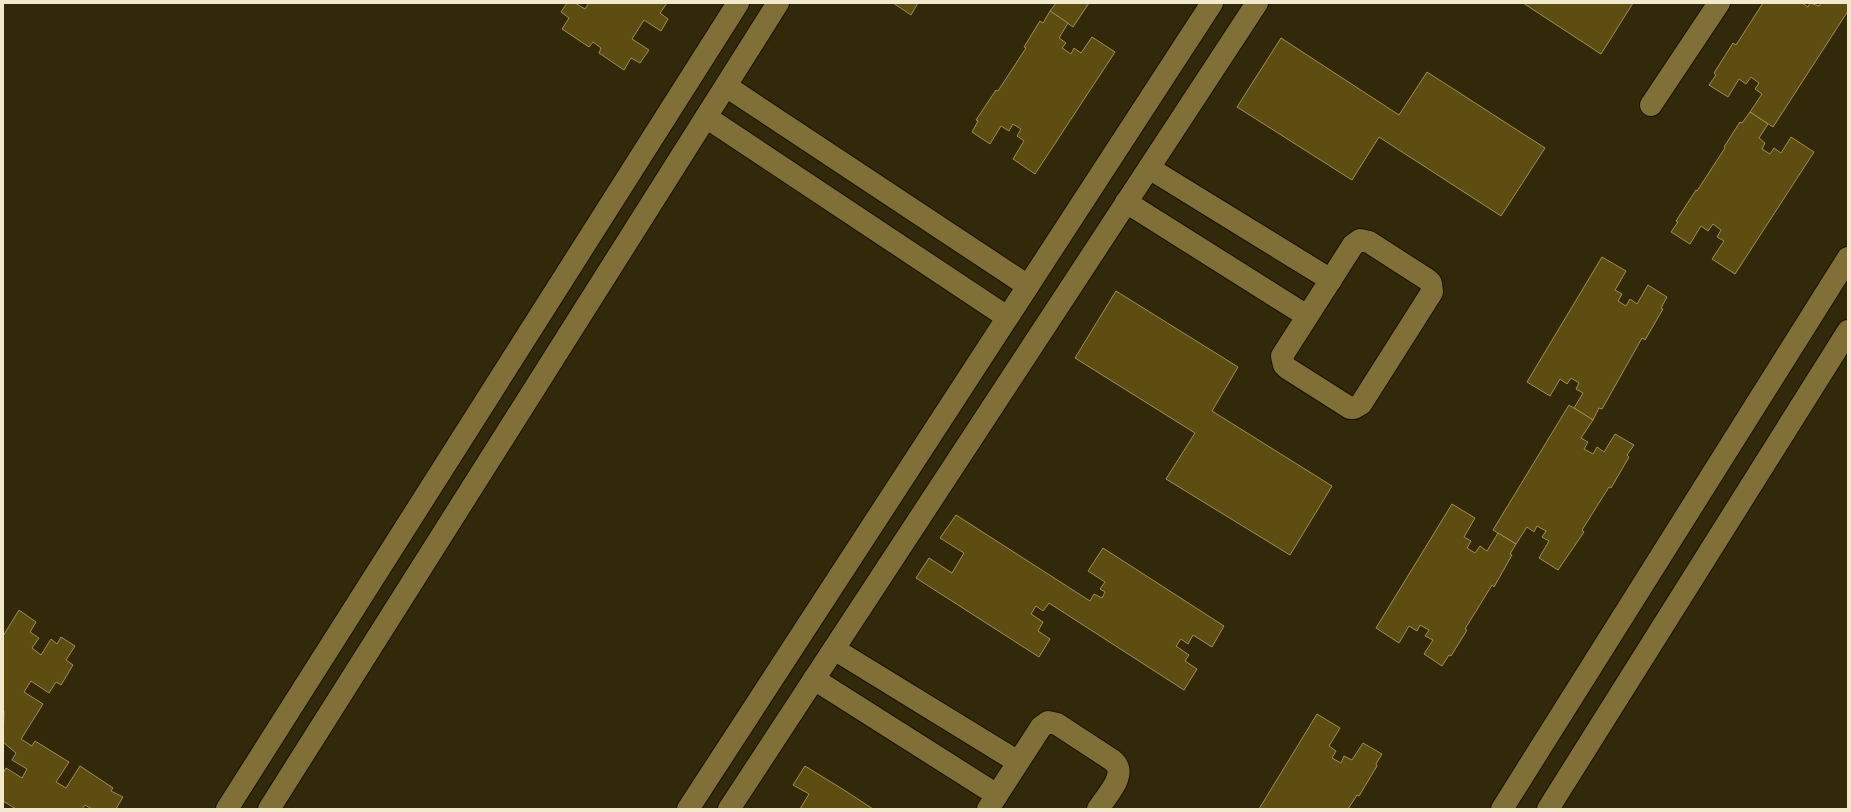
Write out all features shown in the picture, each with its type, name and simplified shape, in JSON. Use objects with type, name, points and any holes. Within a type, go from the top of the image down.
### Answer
[{"type":"street","points":[[227,809],[738,3]]},
{"type":"street","points":[[269,809],[778,3]]},
{"type":"street","points":[[688,809],[1212,3]]},
{"type":"street","points":[[729,809],[1257,3]]},
{"type":"street","points":[[1650,105],[1719,3]]},
{"type":"street","points":[[726,86],[1028,286]]},
{"type":"street","points":[[706,117],[1007,317]]},
{"type":"street","points":[[1148,168],[1331,280]]},
{"type":"street","points":[[1126,202],[1307,316]]},
{"type":"street","points":[[1365,240],[1428,280],[1432,288],[1430,296],[1358,406],[1350,408],[1284,365],[1282,356],[1331,280],[1356,241],[1365,240]]},
{"type":"street","points":[[1510,806],[1848,258]]},
{"type":"street","points":[[1548,809],[1848,331]]},
{"type":"street","points":[[834,649],[1018,762]]},
{"type":"street","points":[[814,679],[993,802],[1044,724],[1048,722],[1057,724],[1112,760],[1118,766],[1119,775],[1098,809]]},
{"type":"building","points":[[567,3],[575,3],[585,9],[589,3],[667,3],[660,13],[668,19],[661,31],[644,20],[632,39],[649,50],[640,63],[631,58],[624,70],[599,53],[601,48],[593,42],[589,47],[562,29],[569,18],[561,12]]},
{"type":"building","points":[[893,3],[918,3],[911,15]]},
{"type":"building","points":[[1056,3],[1089,3],[1073,27],[1050,11]]},
{"type":"building","points":[[1523,3],[1633,3],[1601,54]]},
{"type":"building","points":[[1763,3],[1802,3],[1808,7],[1810,3],[1819,6],[1821,3],[1848,3],[1848,11],[1773,127],[1750,112],[1762,94],[1755,89],[1759,83],[1751,77],[1746,84],[1739,79],[1728,97],[1709,85],[1716,75],[1714,73],[1733,43],[1736,45]]},
{"type":"building","points":[[1050,11],[1068,23],[1059,38],[1066,43],[1062,48],[1071,54],[1074,48],[1081,53],[1092,37],[1115,52],[1035,174],[1013,159],[1024,141],[1017,136],[1021,129],[1013,124],[1009,131],[1001,126],[990,144],[972,132],[978,121],[976,120],[996,90],[998,91],[1026,48],[1024,47],[1040,21],[1043,23]]},
{"type":"building","points":[[1281,38],[1399,115],[1427,72],[1545,148],[1501,216],[1379,137],[1352,180],[1237,107]]},
{"type":"building","points":[[1750,112],[1768,124],[1759,138],[1765,143],[1762,149],[1770,154],[1774,148],[1781,153],[1791,137],[1814,152],[1735,274],[1712,259],[1724,241],[1717,237],[1721,230],[1713,224],[1708,231],[1701,226],[1690,244],[1671,232],[1678,222],[1676,221],[1725,148],[1724,147],[1740,122],[1742,123]]},
{"type":"building","points":[[1602,257],[1626,271],[1615,290],[1622,294],[1618,301],[1626,306],[1630,299],[1637,304],[1648,285],[1667,297],[1661,308],[1663,309],[1645,340],[1642,338],[1602,409],[1599,408],[1593,420],[1574,408],[1583,393],[1576,389],[1579,383],[1571,378],[1567,384],[1560,379],[1550,396],[1527,382]]},
{"type":"building","points":[[1116,291],[1238,367],[1212,411],[1332,486],[1290,555],[1166,479],[1195,433],[1075,358]]},
{"type":"building","points":[[1569,405],[1593,420],[1581,438],[1588,442],[1584,449],[1593,454],[1597,447],[1604,452],[1615,434],[1634,445],[1627,455],[1629,457],[1611,488],[1609,487],[1582,530],[1584,532],[1558,570],[1539,558],[1549,541],[1542,537],[1546,531],[1537,526],[1534,532],[1527,527],[1516,544],[1493,530]]},
{"type":"building","points":[[1452,504],[1475,518],[1464,537],[1471,541],[1467,548],[1475,553],[1480,546],[1487,551],[1498,533],[1516,544],[1510,554],[1512,555],[1494,587],[1492,585],[1465,629],[1467,630],[1451,656],[1449,655],[1442,666],[1424,654],[1433,640],[1425,636],[1429,630],[1420,625],[1417,631],[1409,626],[1399,643],[1376,628]]},
{"type":"building","points":[[956,515],[1090,601],[1094,594],[1102,598],[1105,592],[1100,589],[1105,582],[1088,571],[1103,548],[1224,626],[1212,647],[1193,635],[1188,644],[1181,639],[1176,646],[1189,655],[1185,661],[1197,669],[1184,690],[1049,603],[1043,611],[1036,606],[1031,614],[1043,622],[1038,631],[1050,639],[1039,657],[916,578],[929,558],[952,573],[964,553],[940,538]]},
{"type":"building","points":[[19,610],[36,622],[30,632],[39,638],[32,648],[41,655],[51,639],[57,644],[61,637],[75,646],[66,660],[73,665],[61,685],[56,682],[49,693],[31,681],[24,692],[43,704],[21,739],[32,746],[35,741],[69,762],[56,782],[66,788],[80,766],[113,788],[111,791],[123,797],[116,809],[92,809],[85,805],[82,809],[16,809],[3,801],[3,773],[6,768],[22,778],[27,769],[12,760],[16,753],[3,742],[3,636]]},
{"type":"building","points":[[1317,714],[1340,728],[1329,746],[1336,751],[1332,758],[1341,763],[1344,756],[1352,760],[1363,743],[1382,754],[1376,764],[1377,766],[1359,796],[1357,795],[1348,809],[1259,809]]},
{"type":"building","points":[[805,766],[873,809],[800,809],[809,794],[793,785]]}]
